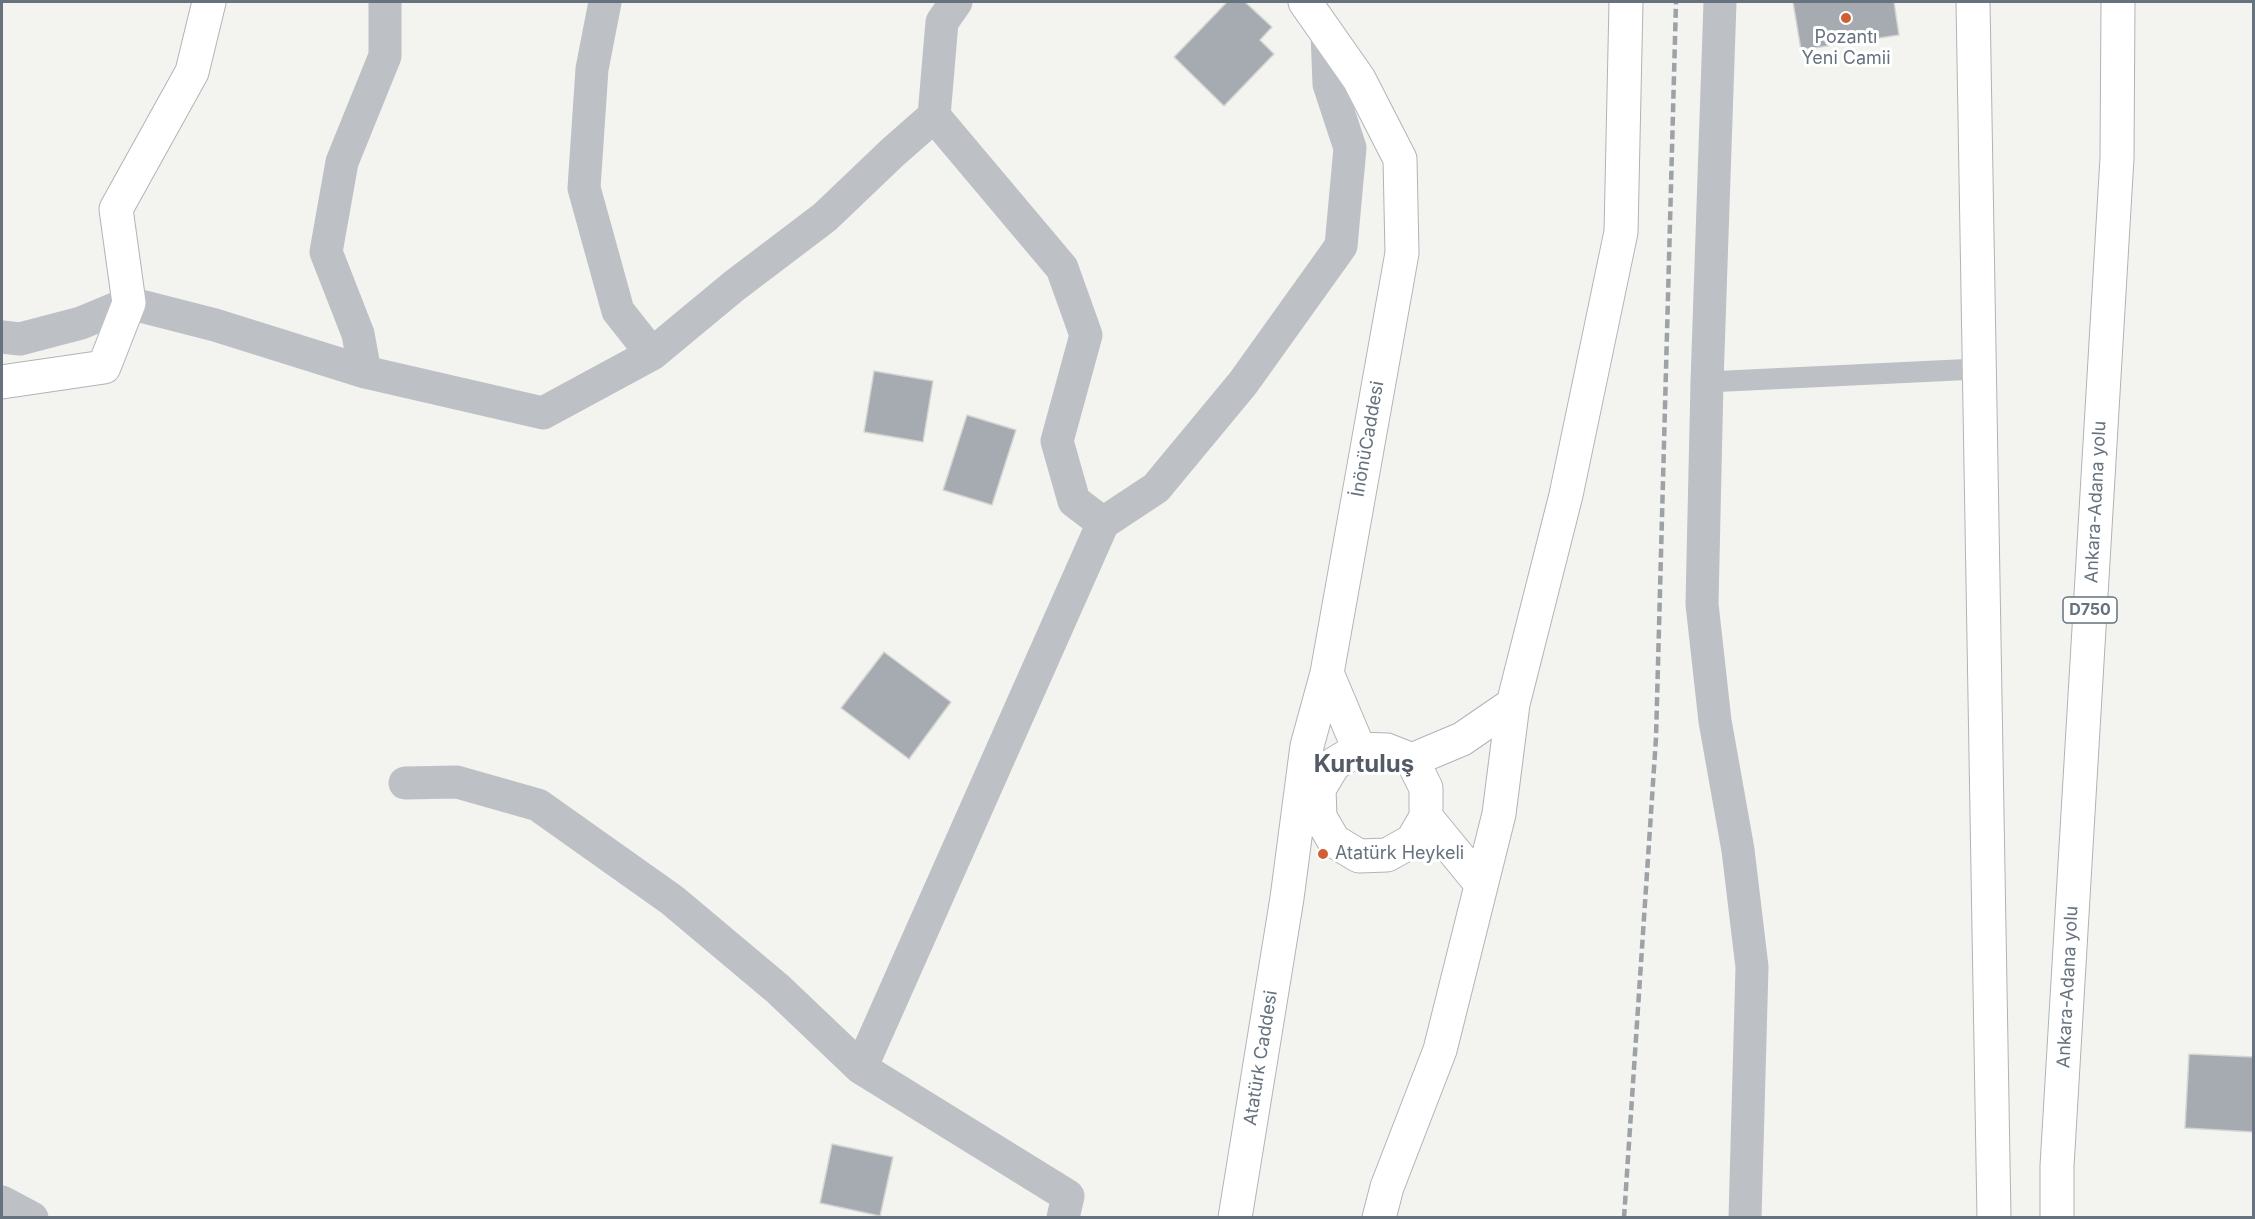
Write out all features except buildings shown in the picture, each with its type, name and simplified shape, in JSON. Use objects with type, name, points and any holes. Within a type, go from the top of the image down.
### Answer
[{"type":"main road","points":[[2,382],[104,367],[129,303],[116,209],[192,72],[209,2]]},
{"type":"main road","name":"İnönüCaddesi","points":[[1287,898],[1307,746],[1327,673],[1402,253],[1400,159],[1359,79],[1305,2]]},
{"type":"main road","points":[[1379,1218],[1387,1187],[1440,1050],[1499,814],[1513,704],[1566,495],[1621,232],[1626,2]]},
{"type":"main road","points":[[1973,2],[1977,369],[1994,1218]]},
{"type":"main road","name":"Ankara-Adana yolu","points":[[2057,1218],[2057,1166],[2117,158],[2118,2]]},
{"type":"main road","points":[[1327,673],[1359,749]]},
{"type":"main road","points":[[1412,760],[1462,739],[1513,704]]},
{"type":"main road","points":[[1359,749],[1387,750],[1412,760],[1426,788],[1426,817],[1412,841],[1387,855],[1359,856],[1334,841],[1320,817],[1319,789],[1334,764],[1359,749]]},
{"type":"main road","points":[[1426,817],[1481,884]]},
{"type":"main road","points":[[1287,898],[1334,841]]},
{"type":"main road","name":"Atatürk Caddesi","points":[[1235,1218],[1287,898]]},
{"type":"street","points":[[365,372],[358,334],[326,252],[342,162],[385,56],[385,2]]},
{"type":"street","points":[[605,2],[592,69],[584,188],[618,311],[652,354]]},
{"type":"street","points":[[2,337],[20,339],[81,323],[129,303],[215,325],[365,372],[543,413],[652,354],[734,286],[825,217],[934,116],[942,22],[956,2]]},
{"type":"street","points":[[1720,2],[1702,604],[1715,721],[1738,850],[1752,967],[1745,1218]]},
{"type":"street","points":[[861,1068],[1103,523],[1156,488],[1243,383],[1341,246],[1350,148],[1329,84],[1327,33]]},
{"type":"street","points":[[934,116],[1062,268],[1086,335],[1057,441],[1074,501],[1103,523]]},
{"type":"street","points":[[405,783],[457,782],[538,805],[672,900],[778,989],[861,1068],[1068,1196],[1063,1218]]},
{"type":"street","points":[[2,1202],[32,1218]]},
{"type":"lane","points":[[1707,382],[1977,369]]},
{"type":"railway","points":[[1624,1218],[1656,738],[1676,2]]},
{"type":"place","name":"Pozantı Yeni Camii","points":[[1846,18]]},
{"type":"place","name":"Atatürk Heykeli","points":[[1323,854]]},
{"type":"district","name":"Kurtuluş","points":[[1364,765]]}]
